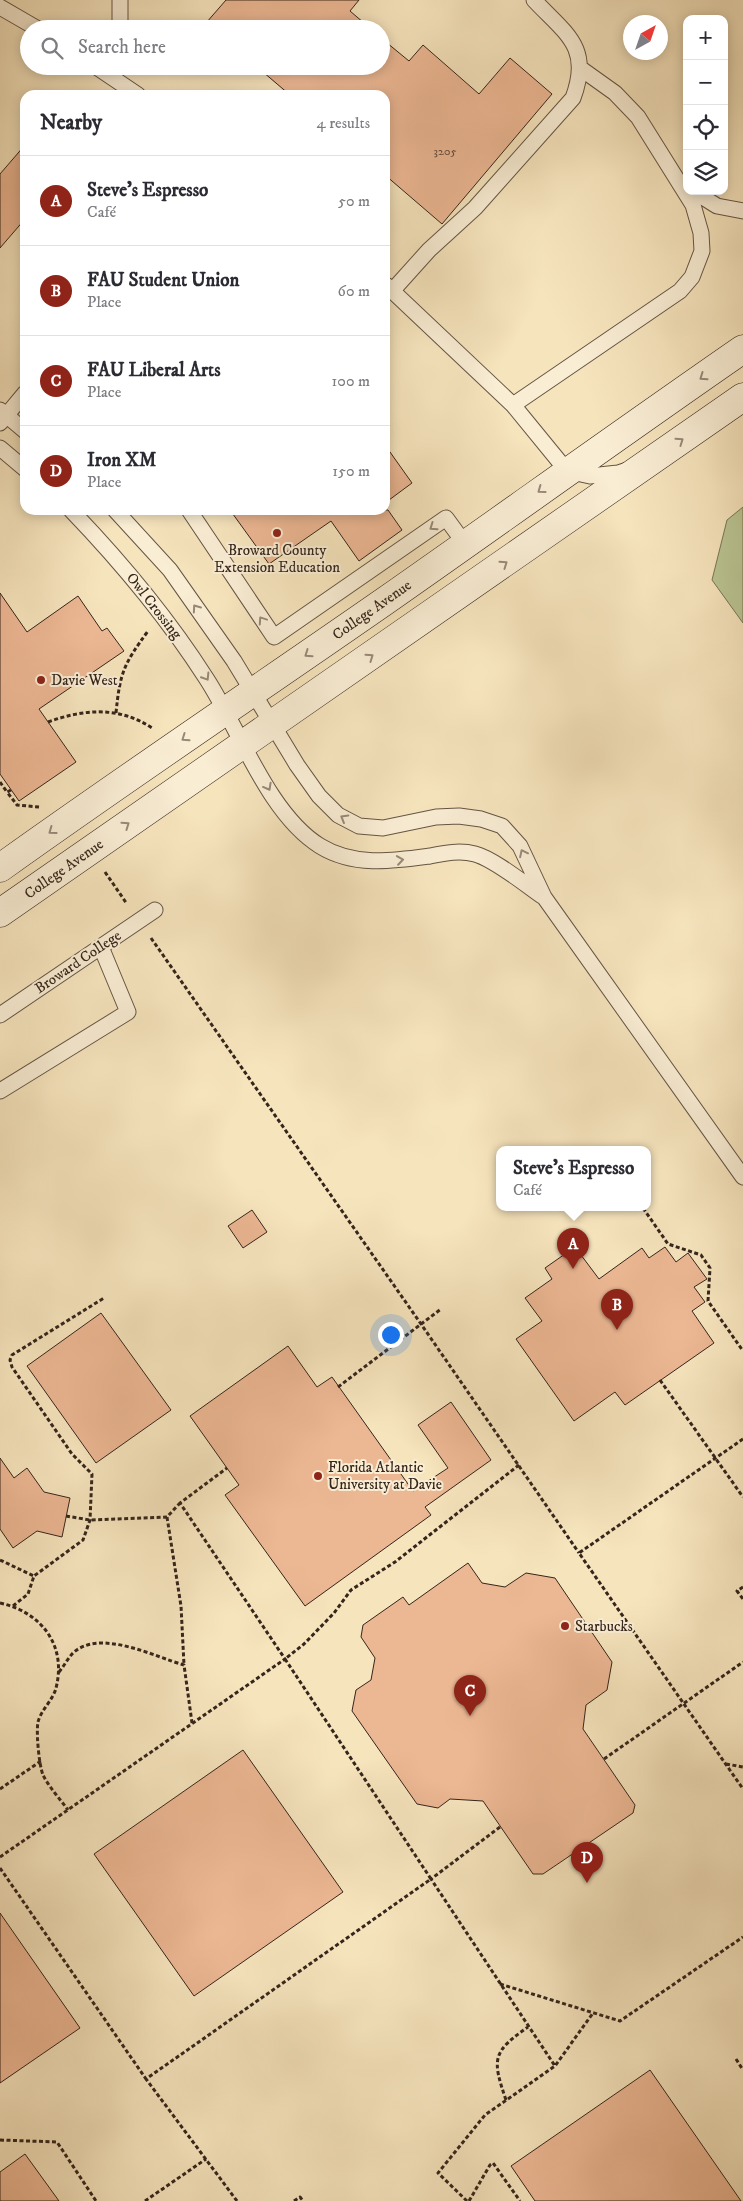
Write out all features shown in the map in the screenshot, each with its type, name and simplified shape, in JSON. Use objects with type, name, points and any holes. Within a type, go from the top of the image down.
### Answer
[{"type":"street","name":"College Avenue","points":[[0,868],[743,349]]},
{"type":"street","name":"College Avenue","points":[[0,913],[743,397]]},
{"type":"lane","points":[[120,0],[120,20]]},
{"type":"lane","points":[[390,286],[474,208],[574,98],[580,79],[580,58],[573,41],[534,0]]},
{"type":"lane","points":[[0,7],[22,20]]},
{"type":"lane","points":[[580,68],[615,93],[638,117],[683,185]]},
{"type":"lane","points":[[108,75],[130,90]]},
{"type":"lane","points":[[120,75],[120,83]]},
{"type":"lane","points":[[513,405],[680,291],[692,277],[702,251],[701,233],[688,195]]},
{"type":"lane","points":[[699,195],[717,206],[743,211]]},
{"type":"lane","points":[[390,288],[513,405],[567,471],[590,476],[618,474],[649,463]]},
{"type":"lane","points":[[20,398],[2,416],[20,428]]},
{"type":"lane","points":[[0,448],[20,465]]},
{"type":"lane","name":"Owl Crossing","points":[[76,515],[150,597],[207,679],[273,797],[298,828],[319,846],[340,856],[367,862],[392,862],[457,852],[477,854],[544,897]]},
{"type":"lane","points":[[120,515],[170,570],[234,661],[319,796],[338,815],[359,826],[383,828],[436,817],[459,816],[481,819],[502,826],[520,846],[544,897],[743,1177]]},
{"type":"lane","points":[[192,515],[274,637],[446,518],[465,544]]},
{"type":"lane","name":"Broward College","points":[[0,1015],[155,910]]},
{"type":"lane","points":[[0,1091],[128,1012],[101,946]]},
{"type":"path","points":[[143,623],[154,638]]},
{"type":"path","points":[[116,713],[119,682],[127,660],[148,630]]},
{"type":"path","points":[[48,722],[72,713],[116,713],[131,717],[154,730]]},
{"type":"path","points":[[0,782],[9,791],[17,805],[45,808]]},
{"type":"path","points":[[105,872],[743,1789]]},
{"type":"path","points":[[644,1211],[668,1244],[702,1255],[710,1268],[708,1301],[743,1351]]},
{"type":"path","points":[[13,1606],[28,1594],[34,1576],[83,1540],[90,1520],[92,1474],[72,1454],[12,1367],[10,1360],[12,1355],[104,1298]]},
{"type":"path","points":[[338,1386],[441,1309]]},
{"type":"path","points":[[660,1380],[743,1497]]},
{"type":"path","points":[[579,1553],[743,1439]]},
{"type":"path","points":[[0,1856],[285,1659],[304,1644],[334,1614],[351,1590],[395,1562],[519,1465]]},
{"type":"path","points":[[66,1516],[90,1520],[167,1517],[180,1502],[227,1468]]},
{"type":"path","points":[[180,1502],[554,2066]]},
{"type":"path","points":[[167,1517],[182,1606],[184,1665],[192,1723]]},
{"type":"path","points":[[0,1560],[34,1576]]},
{"type":"path","points":[[743,1587],[737,1591],[743,1599]]},
{"type":"path","points":[[0,1603],[13,1606],[30,1614],[44,1628],[54,1643],[59,1658],[56,1690],[38,1722],[38,1743],[43,1775],[68,1810]]},
{"type":"path","points":[[59,1672],[74,1652],[90,1644],[119,1644],[184,1665]]},
{"type":"path","points":[[604,1759],[743,1662]]},
{"type":"path","points":[[0,1789],[41,1761]]},
{"type":"path","points":[[726,1764],[743,1767]]},
{"type":"path","points":[[146,2079],[431,1879],[500,1826]]},
{"type":"path","points":[[0,1868],[146,2079],[236,2201]]},
{"type":"path","points":[[500,1984],[620,2021],[743,1937]]},
{"type":"path","points":[[520,2201],[494,2163],[490,2165],[468,2201],[438,2173],[485,2115],[554,2066],[593,2013]]},
{"type":"path","points":[[506,2100],[496,2066],[499,2052],[528,2027]]},
{"type":"path","points":[[736,2059],[743,2070]]},
{"type":"path","points":[[0,2140],[57,2142],[96,2201]]},
{"type":"path","points":[[145,2201],[206,2159]]},
{"type":"path","points":[[294,2201],[300,2197],[303,2201]]},
{"type":"green space","points":[[743,507],[743,623],[712,580],[727,520]]},
{"type":"building","points":[[226,0],[359,0],[350,11],[360,20],[209,20]]},
{"type":"building","points":[[390,45],[409,61],[423,45],[479,94],[510,58],[552,94],[442,224],[390,179],[390,90],[284,90],[267,75],[390,75]]},
{"type":"building","points":[[20,151],[20,225],[0,248],[0,174]]},
{"type":"building","points":[[390,452],[412,483],[390,499]]},
{"type":"building","name":"Broward County Extension Education","points":[[390,513],[402,530],[359,561],[331,521],[269,564],[234,515],[390,515]]},
{"type":"building","name":"Davie West","points":[[0,593],[27,632],[78,596],[102,631],[107,628],[124,651],[39,709],[76,762],[19,801],[0,774]]},
{"type":"building","points":[[252,1210],[267,1232],[243,1248],[228,1226]]},
{"type":"building","points":[[575,1247],[599,1279],[642,1248],[649,1258],[665,1247],[676,1262],[688,1253],[707,1279],[694,1287],[705,1302],[692,1311],[714,1343],[625,1405],[615,1392],[574,1421],[516,1339],[542,1321],[525,1298],[552,1279],[545,1268]]},
{"type":"building","points":[[101,1313],[171,1410],[96,1463],[27,1366]]},
{"type":"building","name":"Florida Atlantic University at Davie","points":[[288,1346],[317,1387],[332,1377],[413,1491],[448,1468],[418,1425],[451,1402],[491,1460],[425,1507],[431,1515],[305,1606],[225,1495],[239,1485],[190,1416]]},
{"type":"building","points":[[0,1458],[14,1478],[27,1468],[44,1492],[70,1498],[62,1537],[37,1531],[13,1548],[0,1529]]},
{"type":"building","points":[[468,1563],[482,1583],[505,1587],[526,1573],[555,1578],[612,1662],[607,1690],[586,1705],[583,1729],[635,1805],[633,1813],[543,1874],[533,1874],[483,1801],[450,1799],[438,1808],[417,1804],[352,1711],[356,1690],[371,1680],[375,1658],[361,1637],[363,1625],[403,1597],[409,1605]]},
{"type":"building","points":[[243,1750],[343,1892],[194,1996],[94,1854]]},
{"type":"building","points":[[0,1913],[80,2028],[0,2083]]},
{"type":"building","points":[[650,2070],[741,2201],[535,2201],[511,2166]]},
{"type":"building","points":[[25,2154],[59,2201],[0,2201],[0,2172]]},
{"type":"place","name":"Broward County Extension Education","points":[[277,533]]},
{"type":"place","name":"Davie West","points":[[41,680]]},
{"type":"place","name":"Steve's Espresso","points":[[573,1269]]},
{"type":"place","name":"FAU Student Union","points":[[617,1330]]},
{"type":"place","name":"Florida Atlantic University at Davie","points":[[318,1476]]},
{"type":"place","name":"Starbucks","points":[[565,1626]]},
{"type":"place","name":"FAU Liberal Arts","points":[[470,1716]]},
{"type":"place","name":"Iron XM","points":[[587,1883]]}]
